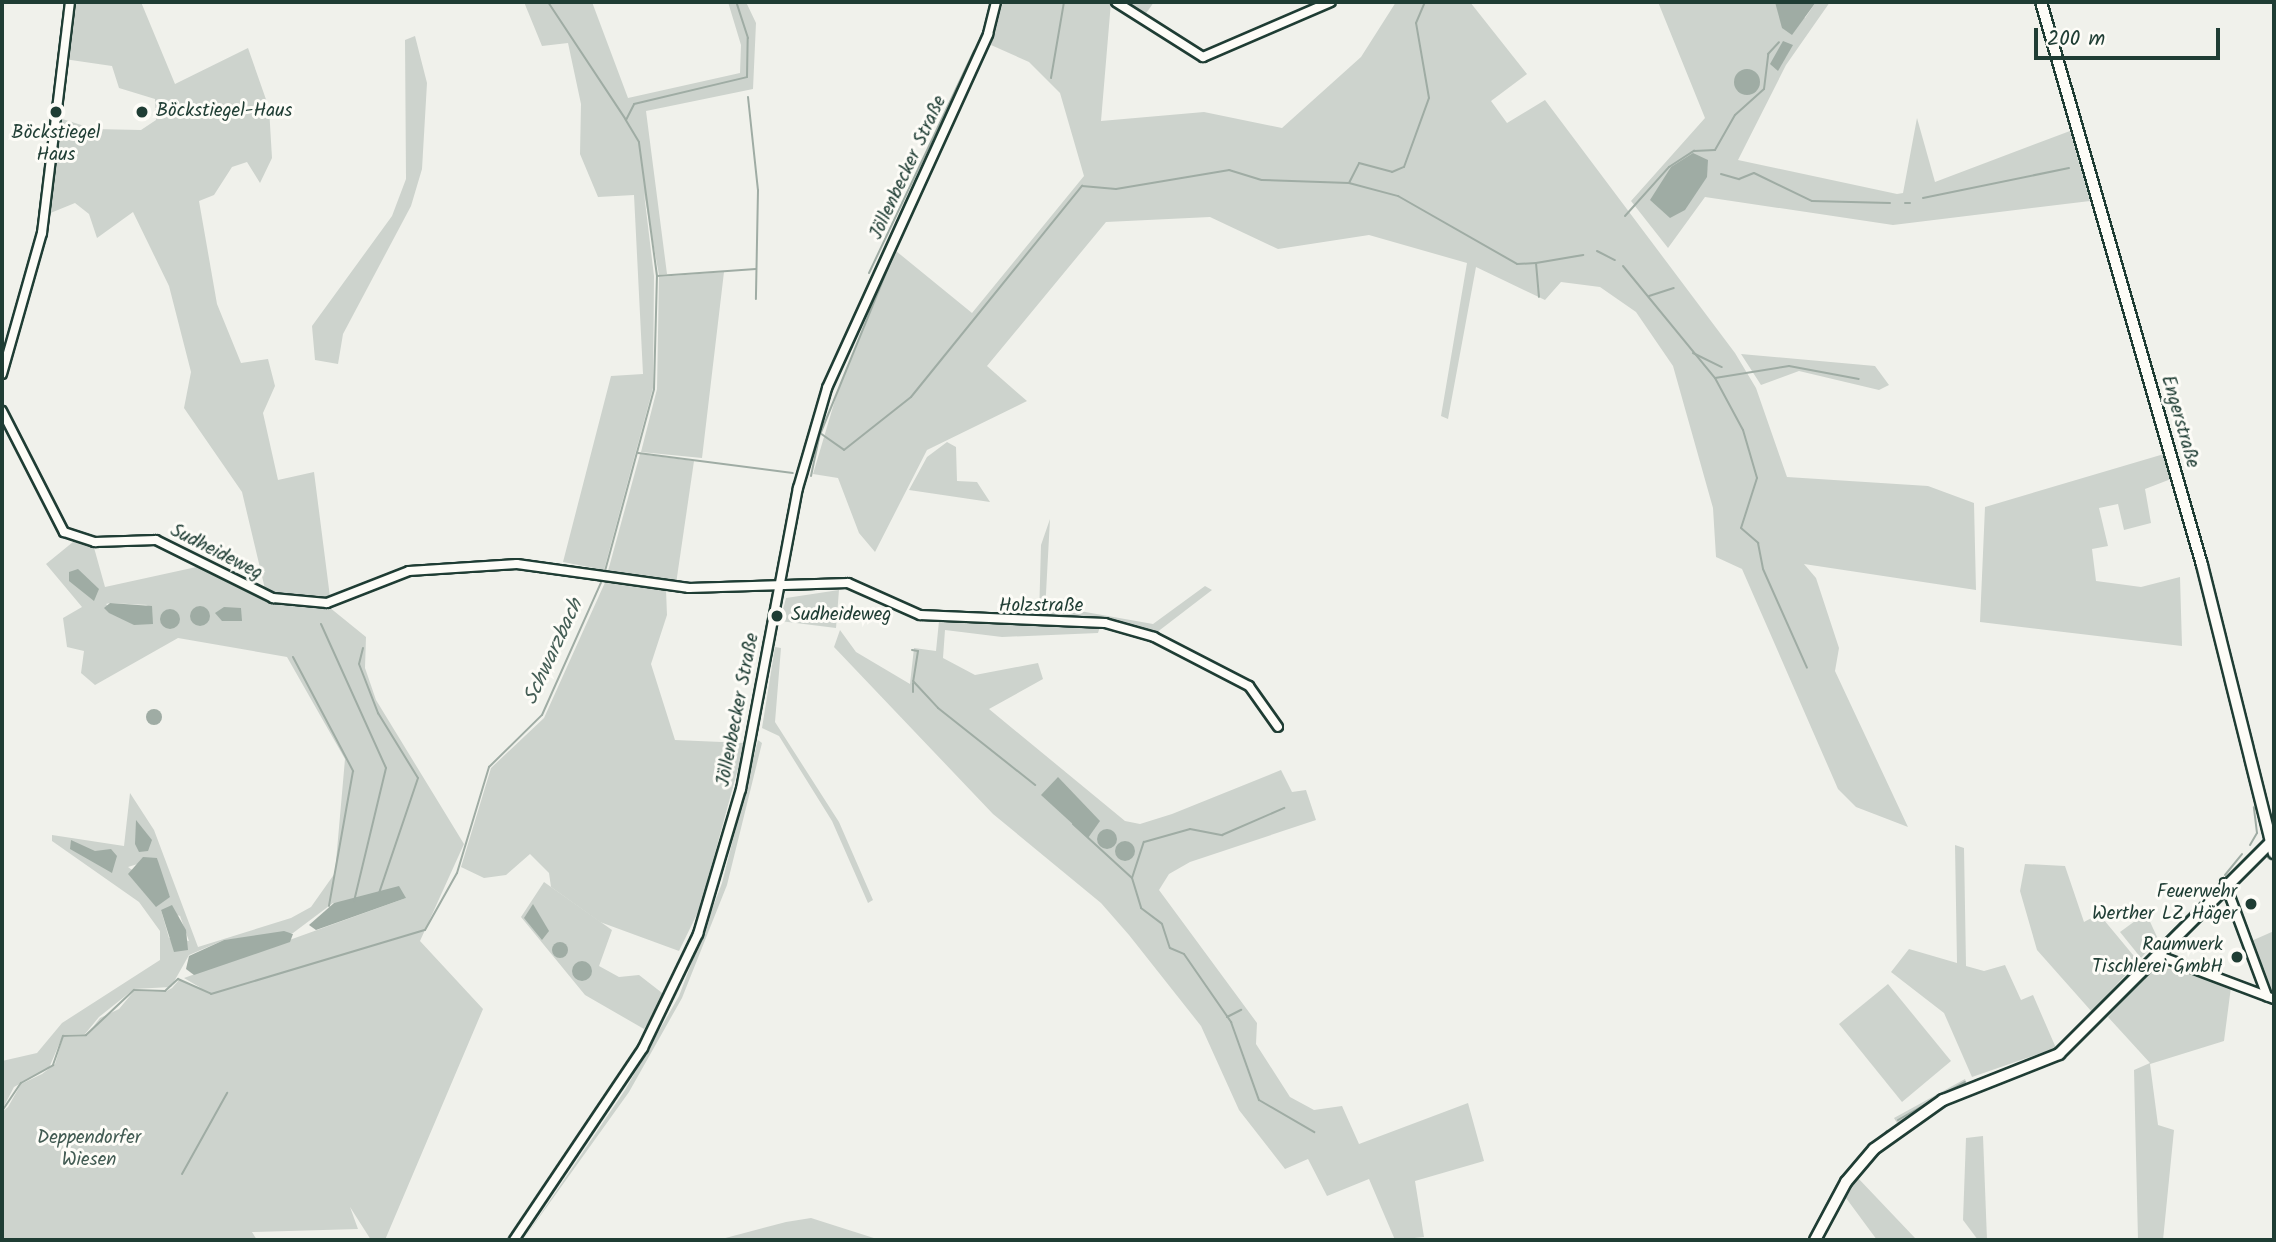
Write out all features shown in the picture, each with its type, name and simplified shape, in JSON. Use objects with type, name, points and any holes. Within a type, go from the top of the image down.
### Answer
[{"type":"main road","name":"Engerstraße","points":[[2041,2],[2199,554],[2271,848]]},
{"type":"main road","points":[[1815,1240],[1846,1182],[1896,1129],[1962,1091],[2054,1058],[2225,883],[2271,848]]},
{"type":"street","points":[[2,374],[42,233],[70,2]]},
{"type":"street","name":"Jöllenbecker Straße","points":[[514,1240],[643,1048],[689,957],[741,789],[777,590],[827,388],[988,34],[996,2]]},
{"type":"street","points":[[1116,2],[1202,57],[1331,2]]},
{"type":"street","name":"Sudheideweg","points":[[2,411],[64,532],[95,542],[156,540],[273,598],[327,603],[409,571],[537,564],[604,572],[672,587],[777,590]]},
{"type":"street","name":"Holzstraße","points":[[777,590],[848,583],[902,610],[946,620],[1062,620],[1130,629],[1238,679],[1278,727]]},
{"type":"street","points":[[2225,883],[2270,998]]},
{"type":"street","points":[[2157,955],[2270,998]]},
{"type":"green space","points":[[73,2],[141,2],[175,84],[248,48],[269,108],[272,158],[260,183],[247,162],[232,167],[214,195],[199,201],[217,304],[241,363],[268,359],[275,386],[263,413],[278,480],[314,472],[330,597],[290,597],[265,589],[242,492],[184,408],[191,372],[169,286],[133,212],[97,238],[89,214],[75,203],[48,214],[56,117],[94,129],[141,130],[156,120],[155,99],[119,88],[112,66],[64,59]]},
{"type":"green space","points":[[524,2],[592,2],[628,98],[740,73],[741,45],[728,2],[746,2],[756,23],[753,89],[646,111],[667,274],[659,275],[644,193],[654,276],[653,388],[604,570],[563,562],[611,376],[643,374],[634,195],[598,197],[580,154],[581,104],[568,43],[542,46]]},
{"type":"green space","points":[[1003,2],[1111,2],[1101,121],[1204,112],[1282,128],[1361,57],[1396,2],[1470,2],[1527,74],[1491,101],[1507,123],[1545,100],[1735,353],[1756,388],[1787,477],[1928,486],[1974,503],[1976,590],[1804,564],[1816,578],[1839,648],[1835,671],[1908,827],[1856,807],[1838,789],[1742,569],[1716,557],[1713,508],[1673,366],[1636,312],[1600,287],[1561,282],[1545,300],[1476,267],[1448,419],[1441,416],[1467,263],[1369,235],[1278,249],[1210,217],[1106,222],[987,366],[1027,401],[927,450],[875,552],[859,533],[838,478],[813,474],[838,390],[896,251],[972,313],[1084,176],[1060,93],[1029,62],[991,45]]},
{"type":"green space","points":[[1120,2],[1154,2],[1142,19]]},
{"type":"green space","points":[[1658,2],[1775,2],[1805,18],[1816,2],[1830,2],[1786,65],[1738,160],[1897,194],[1903,193],[1917,118],[1935,182],[2070,131],[2090,201],[1893,225],[1705,197],[1668,248],[1631,201],[1705,118]]},
{"type":"green space","points":[[415,36],[427,83],[422,169],[411,206],[343,334],[338,364],[315,360],[312,326],[392,216],[406,179],[405,40]]},
{"type":"green space","points":[[724,272],[702,458],[641,452],[657,389],[659,277]]},
{"type":"green space","points":[[1741,354],[1875,366],[1889,385],[1879,390],[1799,371],[1761,385]]},
{"type":"green space","points":[[947,442],[956,447],[957,481],[977,482],[990,502],[909,490],[927,457]]},
{"type":"green space","points":[[640,454],[694,461],[676,584],[608,571]]},
{"type":"green space","points":[[2164,454],[2171,479],[2145,489],[2151,523],[2124,530],[2118,504],[2099,508],[2108,546],[2092,549],[2096,581],[2141,587],[2180,577],[2182,646],[1980,622],[1985,507]]},
{"type":"green space","points":[[1050,519],[1045,612],[1074,610],[1153,624],[1205,586],[1212,590],[1156,633],[1102,620],[1098,633],[1002,637],[945,630],[943,658],[975,675],[1038,663],[1043,679],[989,709],[1125,821],[1140,824],[1172,814],[1281,770],[1292,792],[1306,790],[1316,820],[1190,862],[1169,874],[1159,890],[1257,1023],[1256,1044],[1290,1097],[1314,1110],[1342,1106],[1359,1144],[1468,1103],[1484,1161],[1415,1181],[1424,1237],[1395,1240],[1369,1179],[1327,1196],[1308,1159],[1285,1169],[1239,1110],[1201,1026],[1129,935],[1101,903],[993,814],[834,647],[840,630],[856,652],[910,684],[914,648],[936,651],[939,621],[979,624],[982,612],[1039,617],[1041,545]]},
{"type":"green space","name":"Deppendorfer Wiesen","points":[[73,542],[93,544],[105,587],[201,566],[261,598],[329,607],[366,637],[365,668],[376,700],[464,844],[420,941],[483,1009],[385,1240],[371,1240],[350,1207],[358,1229],[252,1232],[257,1240],[2,1240],[2,1112],[8,1107],[21,1084],[42,1074],[55,1064],[63,1037],[86,1036],[100,1018],[119,1009],[134,991],[165,992],[172,988],[179,980],[201,988],[184,978],[406,898],[333,903],[293,933],[224,940],[189,955],[171,987],[134,989],[99,1017],[85,1034],[63,1035],[49,1068],[14,1087],[2,1110],[2,1061],[37,1053],[62,1023],[160,960],[160,931],[139,902],[52,841],[52,835],[124,846],[130,793],[154,830],[198,947],[291,918],[311,907],[335,873],[345,759],[287,657],[178,638],[95,685],[81,673],[84,651],[67,647],[63,618],[82,607],[46,564]],"holes":[[[110,603],[148,605],[121,618],[106,604]],[[157,858],[160,874],[170,897],[128,867]],[[161,910],[180,916],[189,941],[169,938]]]},
{"type":"green space","points":[[607,578],[666,590],[667,615],[651,664],[675,740],[745,743],[700,908],[679,951],[600,922],[551,887],[549,873],[530,854],[506,875],[484,878],[461,867],[491,768],[544,718]]},
{"type":"green space","points":[[839,590],[836,628],[780,621],[786,598]]},
{"type":"green space","points":[[775,647],[781,648],[775,722],[839,822],[873,900],[868,903],[832,821],[779,736],[762,728]]},
{"type":"green space","points":[[758,740],[762,743],[727,885],[682,998],[629,1092],[523,1240],[625,1090],[679,996],[722,883]]},
{"type":"green space","points":[[1955,845],[1964,848],[1966,966],[1984,971],[2005,965],[2021,1000],[2033,995],[2056,1048],[1972,1077],[1944,1013],[1891,972],[1909,949],[1957,963]]},
{"type":"green space","points":[[2025,864],[2065,866],[2084,922],[2099,914],[2138,961],[2092,1012],[2037,950],[2020,891]]},
{"type":"green space","points":[[544,882],[612,930],[599,966],[619,977],[639,975],[666,996],[644,1029],[585,995],[521,917]]},
{"type":"green space","points":[[2146,913],[2158,939],[2141,958],[2120,932]]},
{"type":"green space","points":[[2274,931],[2274,994],[2266,989],[2249,942]]},
{"type":"green space","points":[[2156,965],[2231,987],[2224,1041],[2150,1064],[2158,1125],[2174,1130],[2163,1240],[2138,1240],[2134,1070],[2150,1063],[2108,1017]]},
{"type":"green space","points":[[1888,984],[1951,1061],[1902,1102],[1839,1024]]},
{"type":"green space","points":[[1965,1079],[1967,1084],[1897,1123],[1894,1118]]},
{"type":"green space","points":[[1983,1136],[1987,1240],[1978,1240],[1963,1220],[1966,1138]]},
{"type":"green space","points":[[1857,1177],[1919,1240],[1877,1240],[1846,1198]]},
{"type":"green space","points":[[811,1218],[880,1240],[718,1240],[786,1222]]},
{"type":"shaded area","points":[[1775,2],[1816,2],[1792,35],[1782,28]]},
{"type":"shaded area","points":[[1783,41],[1793,45],[1778,71],[1770,64]]},
{"type":"shaded area","points":[[1747,69],[1756,73],[1760,82],[1756,91],[1747,95],[1738,91],[1734,82],[1738,73]]},
{"type":"shaded area","points":[[1693,153],[1708,160],[1707,177],[1685,210],[1670,218],[1650,200],[1671,167]]},
{"type":"shaded area","points":[[78,569],[99,589],[94,601],[69,581],[69,572]]},
{"type":"shaded area","points":[[110,603],[152,606],[153,624],[134,625],[109,613],[104,608]]},
{"type":"shaded area","points":[[200,606],[207,609],[210,616],[207,623],[200,626],[193,623],[190,616],[193,609]]},
{"type":"shaded area","points":[[224,607],[241,608],[242,621],[222,621],[215,613]]},
{"type":"shaded area","points":[[170,609],[177,612],[180,619],[177,626],[170,629],[163,626],[160,619],[163,612]]},
{"type":"shaded area","points":[[154,709],[160,711],[160,723],[154,725],[148,723],[146,717],[148,711]]},
{"type":"shaded area","points":[[1058,777],[1100,821],[1088,838],[1041,795]]},
{"type":"shaded area","points":[[136,820],[152,840],[148,851],[139,852],[135,844]]},
{"type":"shaded area","points":[[1107,829],[1114,832],[1117,839],[1114,846],[1107,849],[1100,846],[1097,839],[1100,832]]},
{"type":"shaded area","points":[[71,840],[95,851],[111,849],[117,856],[112,873],[70,849]]},
{"type":"shaded area","points":[[1125,841],[1132,844],[1135,851],[1132,858],[1125,861],[1118,858],[1115,851],[1118,844]]},
{"type":"shaded area","points":[[143,857],[157,858],[170,897],[156,907],[128,874]]},
{"type":"shaded area","points":[[399,886],[406,898],[316,930],[309,925],[334,903]]},
{"type":"shaded area","points":[[533,904],[549,931],[542,940],[524,918]]},
{"type":"shaded area","points":[[172,905],[186,930],[188,950],[174,952],[161,910]]},
{"type":"shaded area","points":[[284,931],[293,934],[290,942],[194,975],[186,969],[189,956],[224,940]]},
{"type":"shaded area","points":[[560,942],[568,950],[560,958],[552,950]]},
{"type":"shaded area","points":[[578,961],[586,961],[592,971],[586,981],[578,981],[572,975],[572,967]]},
{"type":"waterway","points":[[548,2],[626,120]]},
{"type":"waterway","name":"Schwarzbach","points":[[605,571],[654,389],[657,276],[639,142],[626,120],[634,104],[747,77],[748,38],[736,2]]},
{"type":"waterway","points":[[989,44],[1001,2]]},
{"type":"waterway","points":[[1051,78],[1064,2]]},
{"type":"waterway","points":[[811,476],[820,433],[844,450],[911,397],[1082,186],[1116,189],[1229,170],[1262,180],[1349,183],[1359,163],[1392,172],[1404,167],[1429,98],[1416,23],[1425,2]]},
{"type":"waterway","points":[[980,39],[987,23]]},
{"type":"waterway","points":[[1625,216],[1669,167],[1694,151],[1715,150],[1735,115],[1764,89],[1768,54],[1779,42]]},
{"type":"waterway","points":[[869,273],[974,51]]},
{"type":"waterway","points":[[748,97],[758,190],[756,299]]},
{"type":"waterway","points":[[1923,198],[2069,168]]},
{"type":"waterway","points":[[1721,174],[1739,179],[1754,173],[1812,201],[1890,203]]},
{"type":"waterway","points":[[1349,183],[1398,196],[1517,264],[1536,263],[1539,297]]},
{"type":"waterway","points":[[1905,203],[1910,203]]},
{"type":"waterway","points":[[821,432],[896,248]]},
{"type":"waterway","points":[[1597,251],[1615,260]]},
{"type":"waterway","points":[[1536,263],[1583,255]]},
{"type":"waterway","points":[[1623,266],[1715,378],[1789,366],[1859,379]]},
{"type":"waterway","points":[[657,276],[756,269]]},
{"type":"waterway","points":[[1649,296],[1674,288]]},
{"type":"waterway","points":[[1693,353],[1722,367]]},
{"type":"waterway","points":[[1715,378],[1743,430],[1757,478],[1741,528],[1758,543],[1763,569],[1807,668]]},
{"type":"waterway","points":[[638,453],[793,473]]},
{"type":"waterway","name":"Schwarzbach","points":[[2,1111],[21,1083],[53,1065],[63,1036],[86,1035],[134,990],[165,991],[178,979],[211,994],[425,930],[457,873],[489,767],[542,715],[602,580]]},
{"type":"waterway","points":[[321,624],[386,768],[354,901]]},
{"type":"waterway","points":[[363,648],[359,664],[378,713],[418,778],[379,893]]},
{"type":"waterway","points":[[912,650],[918,651],[913,681],[938,708],[1035,785]]},
{"type":"waterway","points":[[293,657],[353,771],[329,906]]},
{"type":"waterway","points":[[913,683],[913,692]]},
{"type":"waterway","points":[[2250,845],[2257,833],[2254,807]]},
{"type":"waterway","points":[[1073,824],[1132,878],[1144,842],[1190,829],[1222,835],[1284,808]]},
{"type":"waterway","points":[[2225,875],[2242,854]]},
{"type":"waterway","points":[[1132,878],[1141,908],[1162,924],[1170,948],[1184,954],[1231,1022],[1259,1100],[1314,1132]]},
{"type":"waterway","points":[[2155,949],[2210,892]]},
{"type":"waterway","points":[[2146,960],[2151,954]]},
{"type":"waterway","points":[[2094,1028],[2130,991]]},
{"type":"waterway","points":[[1227,1017],[1241,1010]]},
{"type":"waterway","points":[[1898,1120],[1965,1082]]},
{"type":"waterway","points":[[182,1174],[227,1093]]},
{"type":"waterway","points":[[1846,1173],[1887,1131]]},
{"type":"waterway","points":[[1808,1240],[1837,1185]]},
{"type":"waterway","points":[[1821,1240],[1826,1231]]},
{"type":"place","name":"Böckstiegel Haus","points":[[56,112]]},
{"type":"place","name":"Böckstiegel-Haus","points":[[142,112]]},
{"type":"place","name":"Sudheideweg","points":[[777,616]]},
{"type":"place","name":"Feuerwehr Werther LZ Häger","points":[[2251,904]]},
{"type":"place","name":"Raumwerk Tischlerei GmbH","points":[[2237,957]]}]
